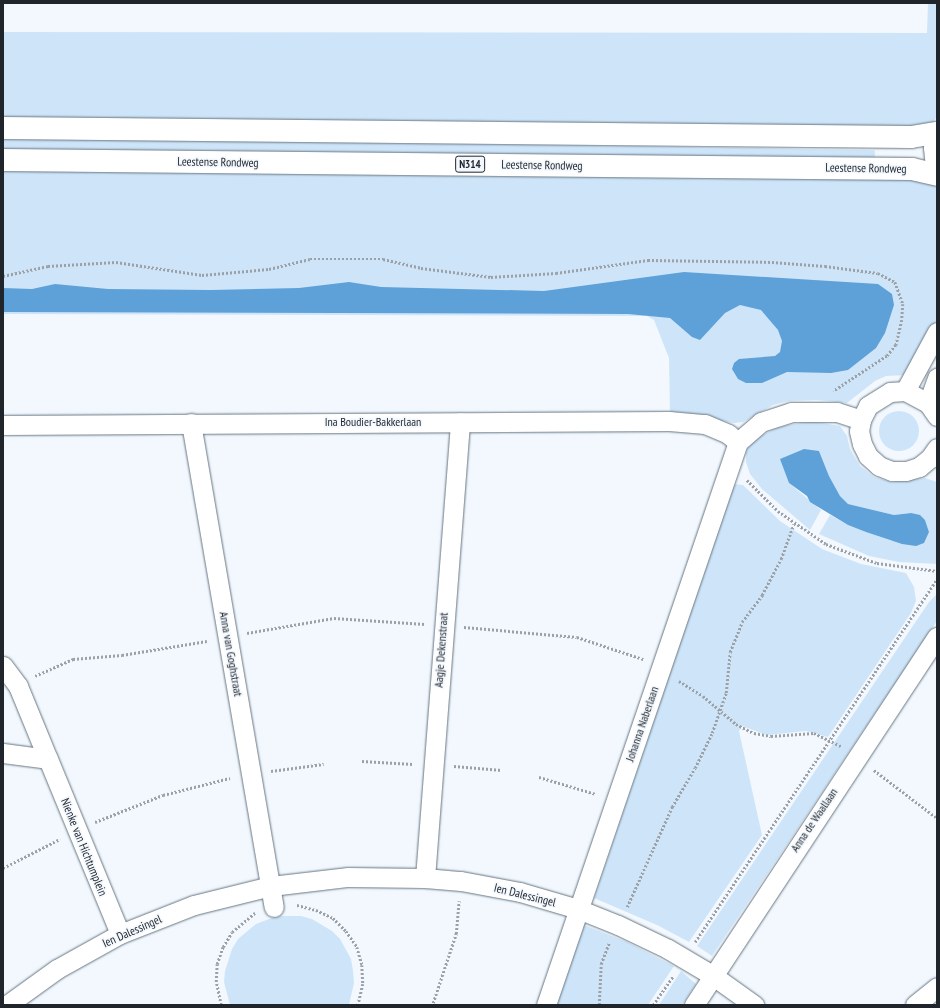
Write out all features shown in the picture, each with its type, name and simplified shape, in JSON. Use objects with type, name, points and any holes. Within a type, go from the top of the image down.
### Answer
[{"type":"main road","points":[[3,128],[903,136],[937,133]]},
{"type":"main road","points":[[937,140],[935,148],[937,167]]},
{"type":"main road","name":"Leestense Rondweg","points":[[3,160],[912,169],[937,175]]},
{"type":"street","points":[[905,391],[937,332]]},
{"type":"street","points":[[935,457],[919,467],[906,471],[892,471],[879,466],[868,456],[862,444],[861,420],[868,406],[878,397],[890,392],[905,391],[933,409],[937,378]]},
{"type":"street","points":[[738,442],[748,432],[772,416],[796,411],[818,410],[837,412],[861,420]]},
{"type":"street","name":"Ina Boudier-Bakkerlaan","points":[[3,425],[460,422],[693,423],[716,428],[738,442]]},
{"type":"street","name":"Aagje Dekenstraat","points":[[425,878],[443,625],[460,422]]},
{"type":"street","name":"Anna van Goghstraat","points":[[191,423],[271,886]]},
{"type":"street","name":"Johanna Naberlaan","points":[[546,1005],[662,668],[730,460],[738,442]]},
{"type":"street","name":"Anna de Waallaan","points":[[694,1005],[712,975],[937,637]]},
{"type":"street","name":"Nienke van Hichtumplein","points":[[3,666],[18,686],[120,934]]},
{"type":"street","points":[[3,753],[48,759]]},
{"type":"street","name":"Ien Dalessingel","points":[[7,1005],[57,969],[120,934],[194,905],[271,886],[348,877],[425,878],[520,892],[578,909],[618,925],[684,958],[712,975],[754,1005]]},
{"type":"street","points":[[271,886],[274,907]]},
{"type":"street","points":[[915,1005],[937,987]]},
{"type":"path","points":[[3,276],[48,266],[116,262],[202,275],[269,269],[310,259],[383,260],[421,268],[491,277],[556,273],[648,260],[772,262],[825,266],[878,273],[895,282],[902,304],[902,320],[896,344],[887,356],[826,396],[818,410]]},
{"type":"path","points":[[730,460],[763,497],[794,524],[826,544],[859,558],[890,566],[937,571]]},
{"type":"path","points":[[599,1005],[601,964],[672,807],[704,752],[726,693],[730,652],[742,622],[762,595],[781,559],[794,524]]},
{"type":"path","points":[[653,1005],[937,580]]},
{"type":"path","points":[[18,686],[46,669],[73,659],[122,655],[334,618],[443,625],[570,636],[662,668],[690,686],[719,711],[741,727],[762,735],[804,732],[814,733],[831,740],[937,818]]},
{"type":"path","points":[[3,868],[77,831],[163,795],[251,774],[324,764]]},
{"type":"path","points":[[539,777],[616,800]]},
{"type":"path","points":[[221,1005],[216,982],[217,964],[223,947],[232,932],[245,919],[274,907],[297,905],[316,910],[333,918],[346,931],[357,947],[362,965],[363,984],[358,1005]]},
{"type":"path","points":[[433,1003],[456,934],[458,910]]},
{"type":"shaded area","points":[[928,3],[937,3],[937,116],[930,128],[3,121],[3,32],[927,33]]},
{"type":"shaded area","points":[[3,135],[875,150],[875,167],[3,152]]},
{"type":"shaded area","points":[[3,168],[895,179],[931,182],[937,188],[937,319],[908,375],[886,376],[875,381],[847,403],[817,400],[788,401],[773,405],[743,422],[734,423],[670,413],[669,358],[654,320],[647,316],[3,314]]},
{"type":"shaded area","points":[[903,411],[910,414],[916,420],[919,431],[918,439],[910,448],[903,451],[895,451],[888,448],[880,439],[879,427],[882,420],[891,412]]},
{"type":"shaded area","points":[[811,421],[840,426],[847,436],[850,449],[860,466],[874,477],[892,482],[925,478],[937,482],[937,564],[899,562],[869,556],[819,534],[830,515],[848,525],[892,541],[929,532],[925,520],[911,513],[894,515],[848,504],[840,496],[829,476],[819,451],[799,451],[789,483],[821,510],[810,530],[762,489],[750,474],[746,462],[746,452],[750,442],[778,427]]},
{"type":"shaded area","points":[[734,484],[743,485],[780,521],[822,549],[861,564],[906,573],[914,587],[916,601],[911,613],[828,737],[806,731],[767,735],[742,726],[739,731],[762,835],[689,942],[657,925],[594,898]]},
{"type":"shaded area","points":[[937,594],[937,621],[712,956],[697,946],[929,602]]},
{"type":"shaded area","points":[[277,916],[301,916],[312,919],[332,931],[340,939],[351,959],[353,971],[354,983],[349,1005],[230,1005],[224,982],[225,971],[232,949],[238,939],[256,924]]},
{"type":"shaded area","points":[[584,925],[627,942],[674,966],[648,1005],[556,1005]]},
{"type":"shaded area","points":[[681,971],[696,984],[682,1005],[659,1005]]},
{"type":"water","points":[[684,272],[878,284],[892,294],[894,305],[885,333],[876,348],[848,370],[831,373],[787,372],[762,383],[746,383],[738,379],[732,369],[734,363],[739,359],[775,356],[780,352],[782,341],[778,330],[761,310],[740,305],[725,313],[700,340],[692,337],[670,318],[628,314],[3,312],[3,288],[32,289],[55,284],[108,289],[211,290],[299,288],[349,282],[381,287],[544,291]]},
{"type":"water","points":[[804,449],[819,451],[829,476],[840,496],[848,504],[894,515],[911,513],[920,515],[925,520],[929,532],[924,543],[916,546],[902,544],[866,532],[848,525],[810,502],[807,496],[789,483],[780,459]]}]
